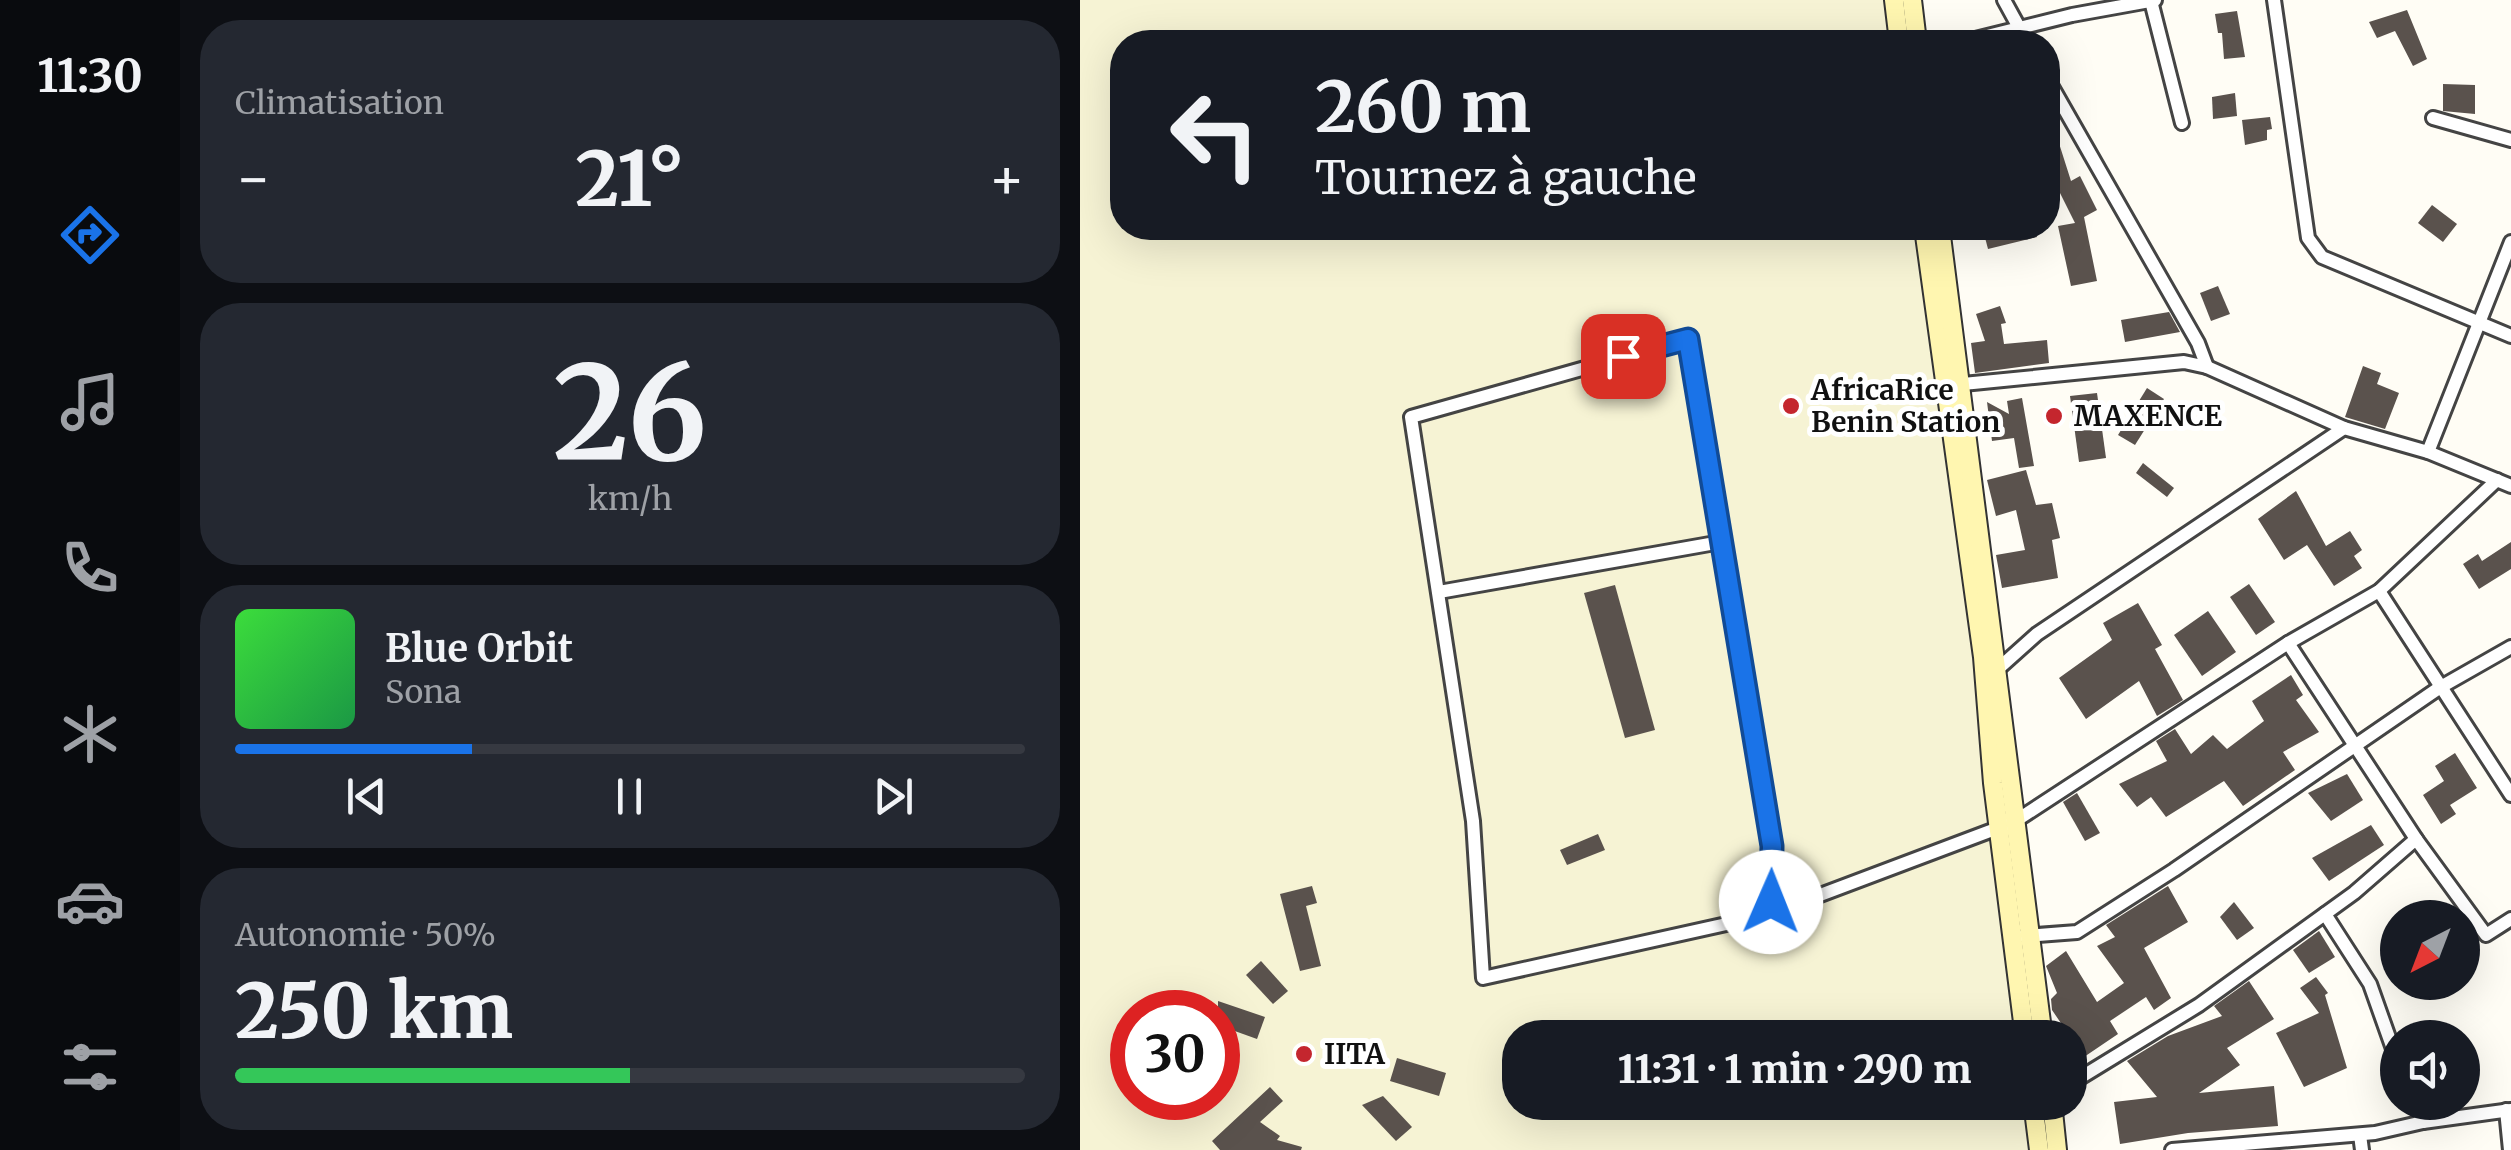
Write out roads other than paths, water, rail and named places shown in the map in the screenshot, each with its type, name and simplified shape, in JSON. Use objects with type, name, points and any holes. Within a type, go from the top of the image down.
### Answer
[{"type":"main road","points":[[1894,0],[1898,30]]},
{"type":"main road","points":[[1912,0],[1916,30]]},
{"type":"main road","points":[[1926,240],[1954,385]]},
{"type":"main road","points":[[1941,240],[1954,385],[2007,826],[2039,1020]]},
{"type":"main road","points":[[2023,936],[2025,1020]]},
{"type":"main road","points":[[2035,1120],[2039,1150]]},
{"type":"main road","points":[[2054,1120],[2058,1150]]},
{"type":"street","points":[[2004,0],[2021,30]]},
{"type":"street","points":[[2038,30],[2072,15],[2153,0],[2182,123]]},
{"type":"street","points":[[2274,0],[2308,238],[2322,257],[2511,336]]},
{"type":"street","points":[[2060,101],[2198,343],[2207,367]]},
{"type":"street","points":[[2432,118],[2511,140]]},
{"type":"street","points":[[2428,452],[2511,242]]},
{"type":"street","points":[[1766,914],[1771,902],[1772,846],[1688,339],[1411,417],[1473,821],[1483,978],[1766,914],[2007,826],[2288,643],[2378,591],[2497,480]]},
{"type":"street","points":[[1954,385],[2184,362],[2207,367],[2344,428],[2428,452],[2511,486]]},
{"type":"street","points":[[1991,669],[2344,428]]},
{"type":"street","points":[[1439,592],[1721,542]]},
{"type":"street","points":[[2378,591],[2511,795]]},
{"type":"street","points":[[2288,643],[2416,839],[2486,936],[2511,919]]},
{"type":"street","points":[[2023,936],[2078,932],[2439,688],[2511,647]]},
{"type":"street","points":[[2087,1074],[2172,1023],[2393,862],[2416,839]]},
{"type":"street","points":[[2324,914],[2370,984],[2383,1020]]},
{"type":"street","points":[[2172,1150],[2360,1135],[2508,1110],[2510,1150]]},
{"type":"street","points":[[2360,1135],[2362,1150]]},
{"type":"place","name":"AfricaRice Benin Station","points":[[1791,406]]},
{"type":"place","name":"MAXENCE","points":[[2054,416]]},
{"type":"place","name":"IITA","points":[[1304,1054]]}]
